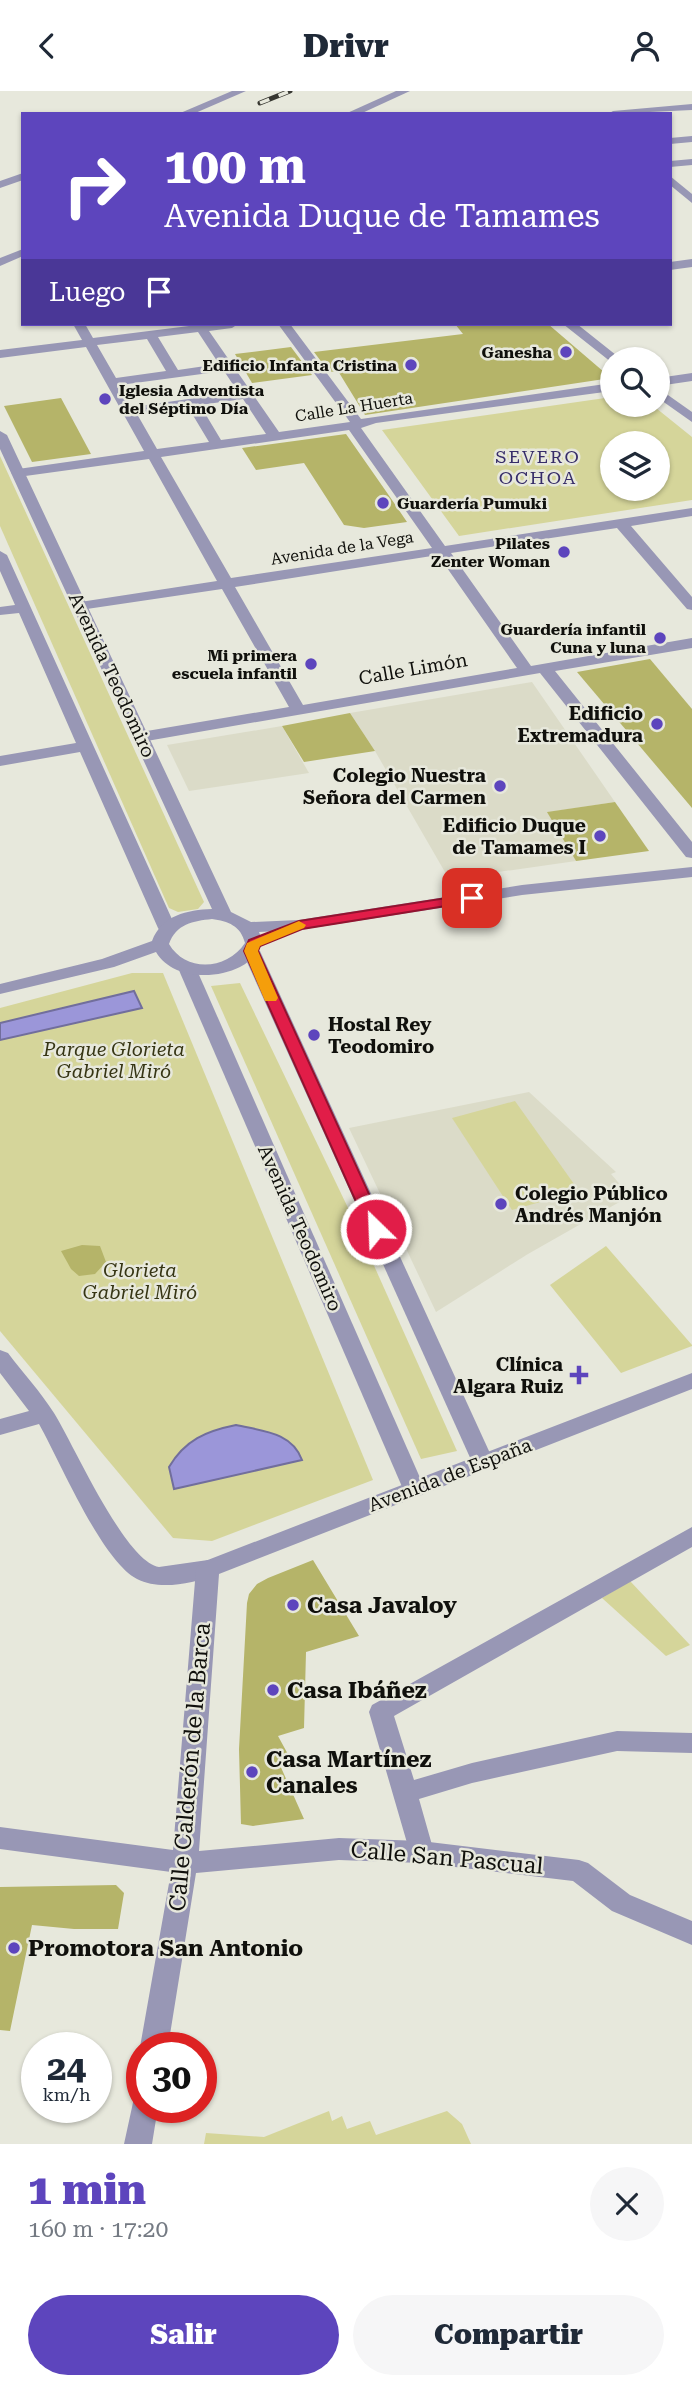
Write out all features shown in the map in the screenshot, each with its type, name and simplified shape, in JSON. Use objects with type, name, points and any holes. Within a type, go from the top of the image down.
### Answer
[{"type":"street","points":[[188,112],[241,91]]},
{"type":"street","points":[[355,112],[405,91]]},
{"type":"street","points":[[636,112],[692,107]]},
{"type":"street","points":[[672,141],[692,139]]},
{"type":"street","points":[[672,164],[692,162]]},
{"type":"street","points":[[0,185],[21,177]]},
{"type":"street","points":[[672,181],[691,199]]},
{"type":"street","points":[[672,201],[691,199]]},
{"type":"street","points":[[0,262],[21,252]]},
{"type":"street","points":[[672,266],[692,263]]},
{"type":"street","points":[[80,326],[298,710]]},
{"type":"street","points":[[0,354],[216,326]]},
{"type":"street","points":[[285,326],[527,671]]},
{"type":"street","points":[[572,326],[600,348]]},
{"type":"street","points":[[201,328],[275,437]]},
{"type":"street","points":[[150,334],[174,374]]},
{"type":"street","points":[[113,382],[228,367]]},
{"type":"street","points":[[670,380],[692,377]]},
{"type":"street","name":"Calle La Huerta","points":[[18,473],[356,426],[374,419],[600,389]]},
{"type":"street","points":[[129,411],[247,395]]},
{"type":"street","points":[[670,401],[692,418]]},
{"type":"street","points":[[192,403],[217,445]]},
{"type":"street","name":"Avenida Teodomiro","points":[[0,435],[224,916]]},
{"type":"street","name":"Avenida de la Vega","points":[[80,606],[692,512]]},
{"type":"street","points":[[621,523],[692,606]]},
{"type":"street","points":[[0,555],[85,746],[163,936],[163,953],[179,964]]},
{"type":"street","points":[[0,611],[23,608]]},
{"type":"street","name":"Calle Limón","points":[[141,737],[692,643]]},
{"type":"street","points":[[544,668],[692,853]]},
{"type":"street","points":[[0,761],[85,746]]},
{"type":"street","points":[[626,878],[692,864]]},
{"type":"street","points":[[108,963],[179,964],[201,970],[231,965],[251,941],[299,925],[522,890],[692,872]]},
{"type":"street","points":[[0,989],[108,963],[163,936],[187,917],[224,916],[251,941],[483,1462]]},
{"type":"street","name":"Avenida Teodomiro","points":[[179,964],[414,1489]]},
{"type":"street","name":"Avenida de España","points":[[0,1358],[44,1415],[112,1535],[134,1566],[147,1574],[166,1576],[208,1569],[692,1381]]},
{"type":"street","points":[[0,1427],[44,1415]]},
{"type":"street","points":[[421,1852],[381,1712],[692,1536]]},
{"type":"street","name":"Calle Calderón de la Barca","points":[[157,2032],[185,1863],[208,1569]]},
{"type":"street","points":[[405,1793],[472,1773],[617,1741],[692,1743]]},
{"type":"street","name":"Calle San Pascual","points":[[0,1837],[185,1863],[339,1849],[421,1852],[579,1871],[621,1903],[692,1933]]},
{"type":"street","points":[[138,2144],[141,2123]]},
{"type":"shaded area","name":"Colegio Nuestra Señora del Carmen","points":[[532,682],[615,802],[549,812],[576,861],[449,879],[350,713]]},
{"type":"shaded area","points":[[282,726],[309,773],[189,791],[167,745]]},
{"type":"shaded area","points":[[134,991],[142,1008],[0,1040],[0,1023]]},
{"type":"shaded area","name":"Colegio Público Andrés Manjón","points":[[529,1092],[616,1172],[611,1174],[630,1196],[528,1254],[436,1312],[349,1128]]},
{"type":"shaded area","points":[[236,1425],[284,1438],[302,1460],[174,1489],[169,1467],[182,1450],[197,1438]]},
{"type":"green space","points":[[600,399],[600,417],[667,417],[692,437],[692,500],[459,536],[382,430]]},
{"type":"green space","points":[[0,456],[204,902],[198,909],[178,912],[169,908],[0,526]]},
{"type":"green space","name":"Glorieta Gabriel Miró","points":[[132,973],[163,973],[373,1480],[212,1541],[173,1538],[0,1331],[0,1008]]},
{"type":"green space","points":[[240,983],[350,1212],[457,1451],[421,1459],[211,986]]},
{"type":"green space","points":[[515,1101],[579,1191],[512,1210],[452,1118]]},
{"type":"green space","points":[[606,1246],[692,1346],[621,1373],[550,1285]]},
{"type":"green space","points":[[630,1581],[690,1645],[666,1656],[602,1598]]},
{"type":"green space","points":[[329,2111],[332,2121],[342,2116],[347,2129],[370,2121],[376,2135],[447,2111],[462,2124],[471,2144],[204,2144],[206,2133],[264,2137]]},
{"type":"building","name":"Edificio Infanta Cristina","points":[[457,326],[550,326],[600,369],[600,380],[365,415],[338,371],[329,372],[314,352],[463,334]]},
{"type":"building","points":[[291,347],[312,375],[252,383],[235,354]]},
{"type":"building","points":[[61,398],[91,454],[32,462],[4,406]]},
{"type":"building","points":[[346,434],[407,522],[364,528],[344,525],[304,463],[256,470],[242,448]]},
{"type":"building","name":"Edificio Extremadura","points":[[650,659],[692,709],[692,808],[577,672]]},
{"type":"building","points":[[350,713],[375,751],[304,762],[282,726]]},
{"type":"building","name":"Edificio Duque de Tamames I","points":[[615,802],[649,851],[576,861],[547,812]]},
{"type":"building","points":[[82,1245],[100,1246],[106,1262],[95,1274],[79,1276],[71,1269],[61,1251]]},
{"type":"building","points":[[313,1560],[359,1636],[306,1652],[304,1728],[278,1736],[290,1758],[279,1763],[304,1819],[253,1826],[241,1824],[239,1749],[249,1594],[257,1584],[268,1578]]},
{"type":"building","name":"Promotora San Antonio","points":[[116,1885],[124,1893],[118,1929],[32,1925],[10,2031],[0,2030],[0,1887]]},
{"type":"railway","points":[[260,103],[290,91]]},
{"type":"slow traffic","points":[[270,998],[251,951],[254,943],[299,925]]},
{"type":"place","name":"Ganesha","points":[[566,352]]},
{"type":"place","name":"Edificio Infanta Cristina","points":[[411,365]]},
{"type":"place","name":"Iglesia Adventista del Séptimo Día","points":[[105,399]]},
{"type":"place","name":"Guardería Pumuki","points":[[383,503]]},
{"type":"place","name":"Pilates Zenter Woman","points":[[564,552]]},
{"type":"place","name":"Guardería infantil Cuna y luna","points":[[660,638]]},
{"type":"place","name":"Mi primera escuela infantil","points":[[311,664]]},
{"type":"place","name":"Edificio Extremadura","points":[[657,724]]},
{"type":"place","name":"Colegio Nuestra Señora del Carmen","points":[[500,786]]},
{"type":"place","name":"Edificio Duque de Tamames I","points":[[600,836]]},
{"type":"place","name":"Hostal Rey Teodomiro","points":[[314,1035]]},
{"type":"place","name":"Colegio Público Andrés Manjón","points":[[501,1204]]},
{"type":"place","name":"Clínica Algara Ruiz","points":[[579,1375]]},
{"type":"place","name":"Casa Javaloy","points":[[293,1605]]},
{"type":"place","name":"Casa Ibáñez","points":[[273,1690]]},
{"type":"place","name":"Casa Martínez Canales","points":[[252,1772]]},
{"type":"place","name":"Promotora San Antonio","points":[[14,1948]]},
{"type":"district","name":"SEVERO OCHOA","points":[[538,466]]},
{"type":"route","points":[[376,1229],[251,951],[254,943],[299,925],[472,898]]},
{"type":"park label","name":"Parque Glorieta Gabriel Miró","points":[[114,1060]]}]
